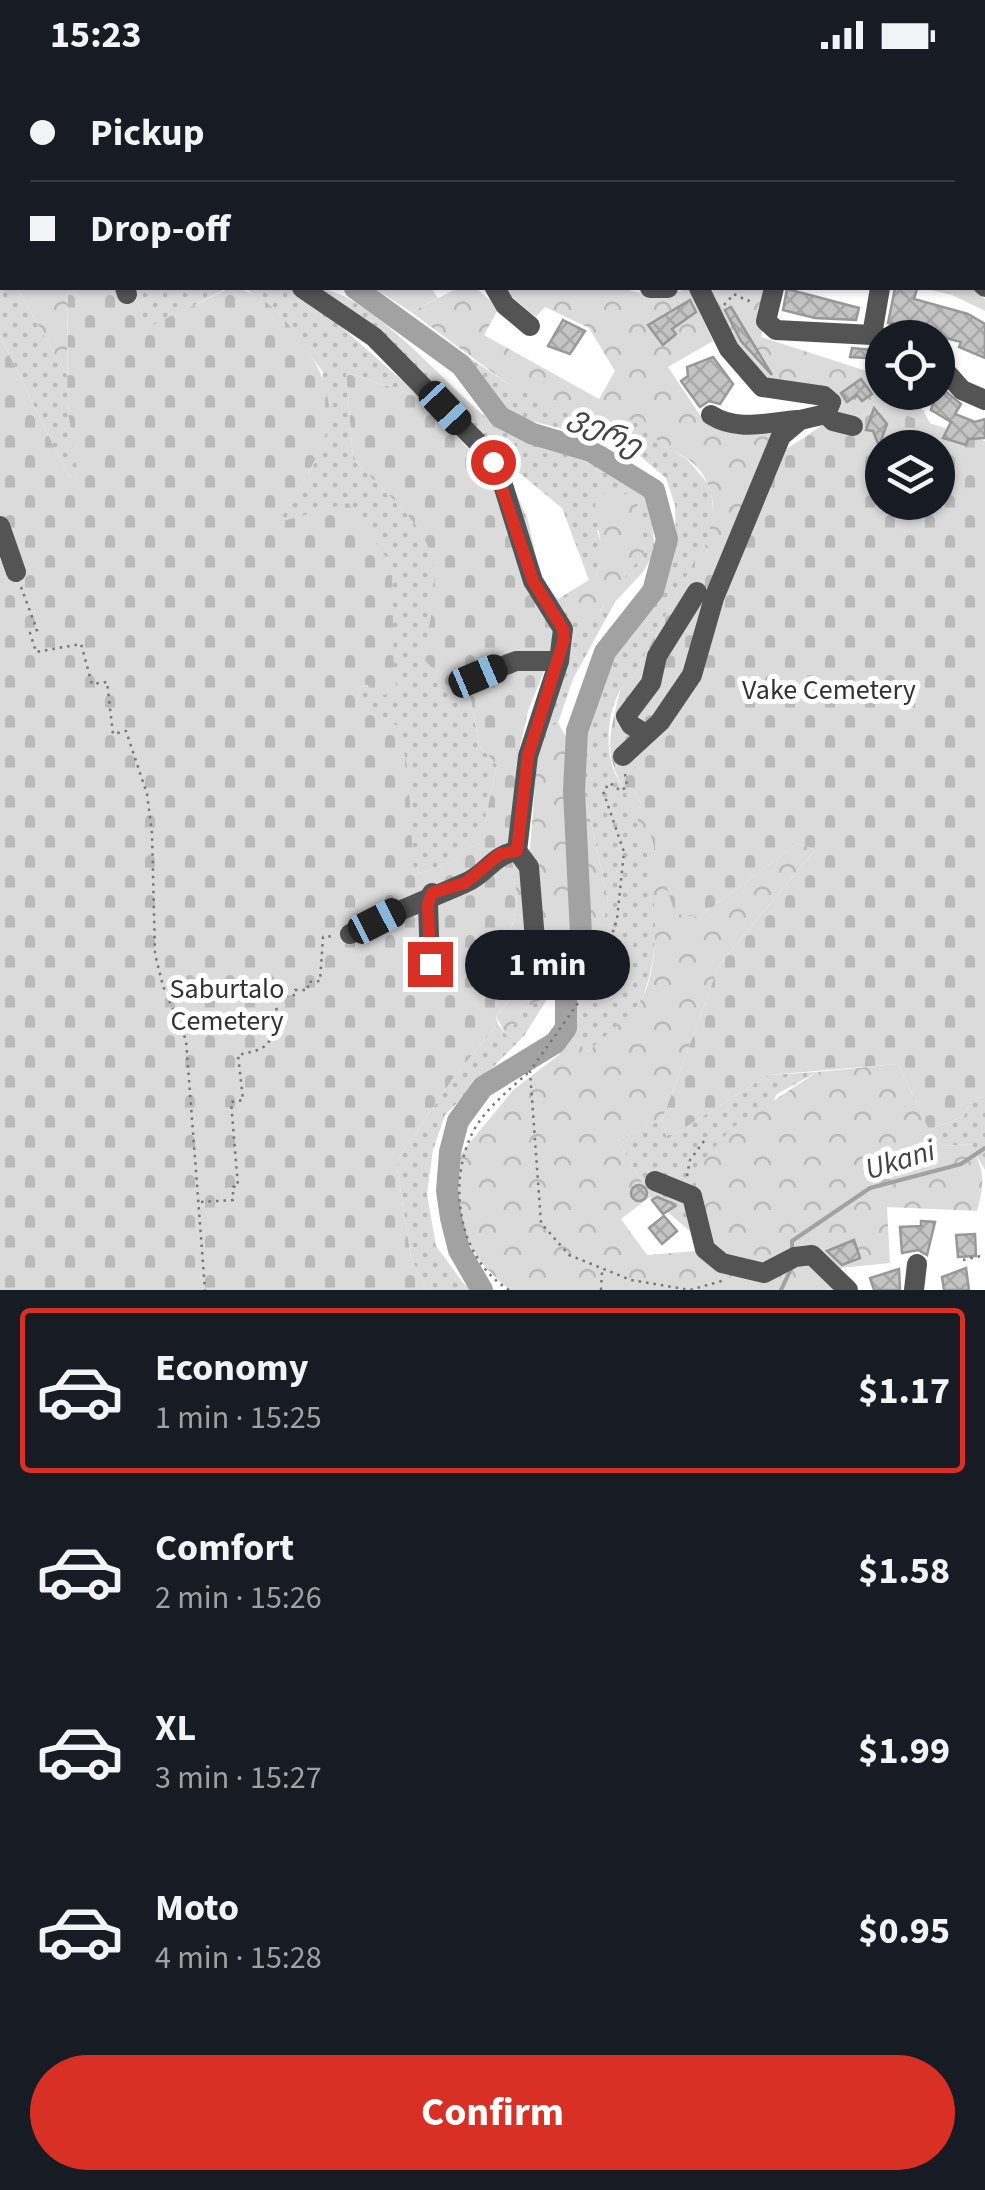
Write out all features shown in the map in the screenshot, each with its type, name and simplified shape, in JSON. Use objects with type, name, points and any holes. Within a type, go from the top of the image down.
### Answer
[{"type":"street","points":[[305,290],[374,337],[486,451],[503,485],[533,581],[563,629],[560,661],[528,756],[517,851],[530,867],[535,940]]},
{"type":"street","points":[[496,290],[505,305],[530,326]]},
{"type":"street","points":[[699,290],[729,349],[762,387],[824,396],[831,402],[826,414]]},
{"type":"street","points":[[774,290],[766,321],[776,330],[865,336]]},
{"type":"street","points":[[878,320],[880,290]]},
{"type":"street","points":[[955,382],[962,390],[985,400]]},
{"type":"street","points":[[711,415],[724,424],[742,425],[793,423],[826,414]]},
{"type":"street","points":[[826,414],[833,421],[853,426]]},
{"type":"street","points":[[623,756],[680,697],[692,675],[714,598],[793,423]]},
{"type":"street","points":[[0,526],[16,572]]},
{"type":"street","points":[[646,734],[630,725],[626,716],[651,684],[658,656],[696,592]]},
{"type":"street","points":[[478,676],[516,661],[560,661]]},
{"type":"street","points":[[350,934],[432,893],[465,883],[500,854],[517,851]]},
{"type":"street","points":[[430,964],[428,904],[432,893]]},
{"type":"street","points":[[655,1181],[686,1192],[698,1207],[705,1250],[722,1263],[755,1272],[812,1255],[848,1290]]},
{"type":"street","points":[[914,1290],[917,1264]]},
{"type":"path","points":[[710,314],[734,294],[748,301]]},
{"type":"path","points":[[16,572],[37,630],[30,633],[36,652],[81,644],[92,684],[107,682],[112,734],[126,731],[147,794],[155,954],[186,1040],[205,1290]]},
{"type":"path","points":[[510,1290],[492,1280],[462,1234],[462,1179],[471,1135],[530,1070],[600,972],[617,919],[624,852],[603,791],[610,783],[621,790],[627,786],[623,756]]},
{"type":"path","points":[[200,1202],[233,1200],[233,1187],[238,1186],[231,1102],[244,1100],[238,1055],[261,1050],[270,1040],[271,1025],[277,1024],[276,998],[295,995],[295,990],[308,990],[308,982],[320,982],[324,936],[350,934]]},
{"type":"path","points":[[535,940],[600,972]]},
{"type":"path","points":[[530,1070],[541,1223],[569,1255],[602,1270],[690,1290],[755,1272]]},
{"type":"path","points":[[686,1192],[690,1160],[704,1141]]},
{"type":"path","points":[[962,1260],[985,1255]]},
{"type":"path","points":[[601,1290],[602,1270]]},
{"type":"green space","points":[[0,290],[18,290],[67,375],[67,405],[79,475],[69,477],[0,336]]},
{"type":"green space","points":[[18,290],[68,290],[67,375]]},
{"type":"green space","name":"Saburtalo Cemetery","points":[[68,290],[134,290],[146,328],[226,290],[241,290],[275,310],[309,352],[322,378],[328,423],[311,468],[279,522],[348,503],[392,566],[394,682],[402,693],[371,696],[368,685],[359,687],[357,700],[399,727],[408,772],[414,875],[457,858],[478,838],[497,765],[479,745],[470,694],[450,688],[422,657],[431,619],[433,565],[416,526],[353,459],[346,372],[422,398],[491,474],[554,625],[555,644],[528,711],[517,760],[510,839],[517,903],[501,977],[512,997],[496,1016],[498,1024],[456,1074],[396,1162],[411,1258],[427,1290],[0,1290],[0,336],[69,477],[78,475],[67,405]]},
{"type":"green space","points":[[134,290],[222,290],[222,291],[146,329]]},
{"type":"green space","points":[[248,290],[292,290],[312,301],[422,398],[346,372],[353,459],[424,531],[438,576],[433,613],[470,693],[479,745],[497,765],[478,838],[457,858],[414,875],[410,839],[357,700],[359,687],[394,682],[348,504],[278,523],[315,462],[323,372],[279,314]]},
{"type":"green space","points":[[314,290],[335,292],[385,324],[502,429],[593,459],[649,496],[655,551],[643,572],[615,602],[573,679],[558,723],[539,734],[570,644],[537,581],[498,462]],"holes":[[[517,471],[562,508],[589,580],[558,599],[540,577],[528,520],[508,475]],[[597,530],[646,550],[629,566],[600,611],[572,605],[591,587],[605,556]]]},
{"type":"green space","points":[[377,290],[432,290],[438,298],[411,312]]},
{"type":"green space","points":[[454,290],[478,290],[499,308],[484,335],[599,399],[615,371],[589,328],[545,307],[536,317],[503,290],[628,290],[658,298],[690,290],[713,341],[668,367],[702,418],[788,421],[727,563],[704,543],[713,509],[704,477],[688,459],[663,446],[642,418],[594,426],[508,384],[411,312]]},
{"type":"green space","points":[[703,290],[774,290],[761,337],[865,371],[865,410],[889,410],[830,420],[835,410],[755,376]]},
{"type":"green space","points":[[931,290],[974,290],[985,299],[985,311],[952,295]]},
{"type":"green space","points":[[457,349],[508,384],[642,418],[665,448],[686,458],[711,487],[714,525],[633,677],[619,693],[611,715],[611,761],[644,837],[653,883],[655,931],[642,998],[588,1052],[565,1031],[565,1005],[578,995],[608,900],[585,795],[583,738],[600,684],[625,632],[657,596],[676,543],[675,505],[666,478],[628,446],[532,421],[506,409]]},
{"type":"green space","points":[[889,410],[923,410],[931,425]]},
{"type":"green space","name":"Vake Cemetery","points":[[889,410],[951,430],[865,430],[865,520],[955,520],[955,431],[985,441],[985,1097],[972,1098],[964,1116],[929,1130],[898,1064],[768,1075],[667,1139],[662,1120],[719,965],[815,850],[798,843],[699,917],[675,914],[641,803],[633,789],[628,797],[612,761],[614,717],[622,688],[633,677],[704,543],[734,568],[785,450],[830,420]]},
{"type":"green space","points":[[610,488],[636,498],[646,550],[591,622],[584,623],[571,605],[599,568],[601,546],[595,501]]},
{"type":"green space","points":[[558,723],[584,767],[585,795],[608,900],[595,971],[565,1005],[549,996],[524,1008],[507,1037],[496,1016],[512,997],[501,977],[517,903],[512,859],[530,849],[539,734]]},
{"type":"green space","points":[[633,788],[699,917],[798,843],[815,850],[719,965],[662,1120],[618,1140],[650,1197],[621,1219],[647,1255],[696,1251],[696,1168],[732,1128],[817,1072],[898,1064],[929,1130],[943,1146],[970,1144],[981,1169],[981,1192],[977,1211],[887,1207],[890,1263],[840,1268],[855,1290],[510,1290],[481,1262],[464,1234],[456,1202],[454,1162],[513,1090],[560,1054],[565,1031],[588,1052],[633,1010],[648,984],[655,931],[654,900],[644,841],[628,797]]},
{"type":"green space","points":[[549,996],[524,1036],[445,1115],[433,1150],[427,1194],[436,1246],[464,1284],[475,1290],[427,1290],[411,1258],[396,1162],[456,1074],[498,1024],[507,1036],[524,1008]]},
{"type":"green space","points":[[817,1072],[777,1094],[699,1239],[650,1197],[618,1140],[662,1120],[667,1139],[768,1075]]},
{"type":"green space","points":[[985,1097],[985,1170],[970,1144],[943,1146],[929,1130],[964,1116],[972,1098]]},
{"type":"building","points":[[787,290],[859,308],[856,320],[815,318],[783,310]]},
{"type":"building","points":[[895,290],[917,290],[914,299],[968,314],[985,324],[985,358],[959,347],[961,342],[955,340],[955,320],[889,320]]},
{"type":"building","points":[[690,300],[696,312],[672,329],[676,334],[663,345],[648,325]]},
{"type":"building","points":[[731,307],[772,375],[741,341],[725,310]]},
{"type":"building","points":[[563,320],[585,331],[570,354],[548,346]]},
{"type":"building","points":[[852,348],[865,349],[865,358],[850,357]]},
{"type":"building","points":[[713,357],[733,384],[720,404],[709,401],[700,407],[681,381],[688,376],[687,367]]},
{"type":"building","points":[[861,379],[865,384],[862,401],[857,395],[847,402],[841,393]]},
{"type":"building","points":[[955,399],[961,404],[955,414],[975,422],[985,419],[985,438],[968,439],[966,445],[955,442],[955,430],[947,430],[951,422],[931,410],[955,410]]},
{"type":"building","points":[[876,410],[887,424],[885,430],[866,430]]},
{"type":"building","points":[[639,1185],[647,1193],[639,1201],[631,1193]]},
{"type":"building","points":[[657,1197],[675,1206],[663,1214],[652,1200]]},
{"type":"building","points":[[664,1216],[677,1231],[662,1244],[649,1228]]},
{"type":"building","points":[[921,1221],[935,1222],[927,1255],[918,1250],[902,1253],[900,1227],[921,1226]]},
{"type":"building","points":[[975,1234],[976,1256],[958,1257],[956,1235]]},
{"type":"building","points":[[854,1240],[860,1258],[842,1265],[827,1251]]},
{"type":"building","points":[[966,1268],[969,1290],[944,1290],[942,1277]]},
{"type":"building","points":[[899,1269],[900,1290],[874,1290],[870,1278]]},
{"type":"waterway","name":"ვერე","points":[[358,290],[461,365],[500,417],[533,434],[591,451],[654,490],[667,539],[653,591],[605,652],[577,731],[574,791],[582,955],[566,990],[566,1028],[555,1043],[483,1087],[458,1121],[450,1152],[447,1191],[451,1218],[459,1250],[482,1290]]},
{"type":"waterway","name":"Ukani","points":[[792,1249],[792,1241],[870,1188],[961,1164],[985,1148]]},
{"type":"waterway","name":"Ukani","points":[[781,1290],[791,1269]]},
{"type":"route","points":[[430,964],[428,904],[432,893],[465,883],[500,854],[517,851],[528,756],[564,639],[563,629],[533,581],[493,462]]}]
